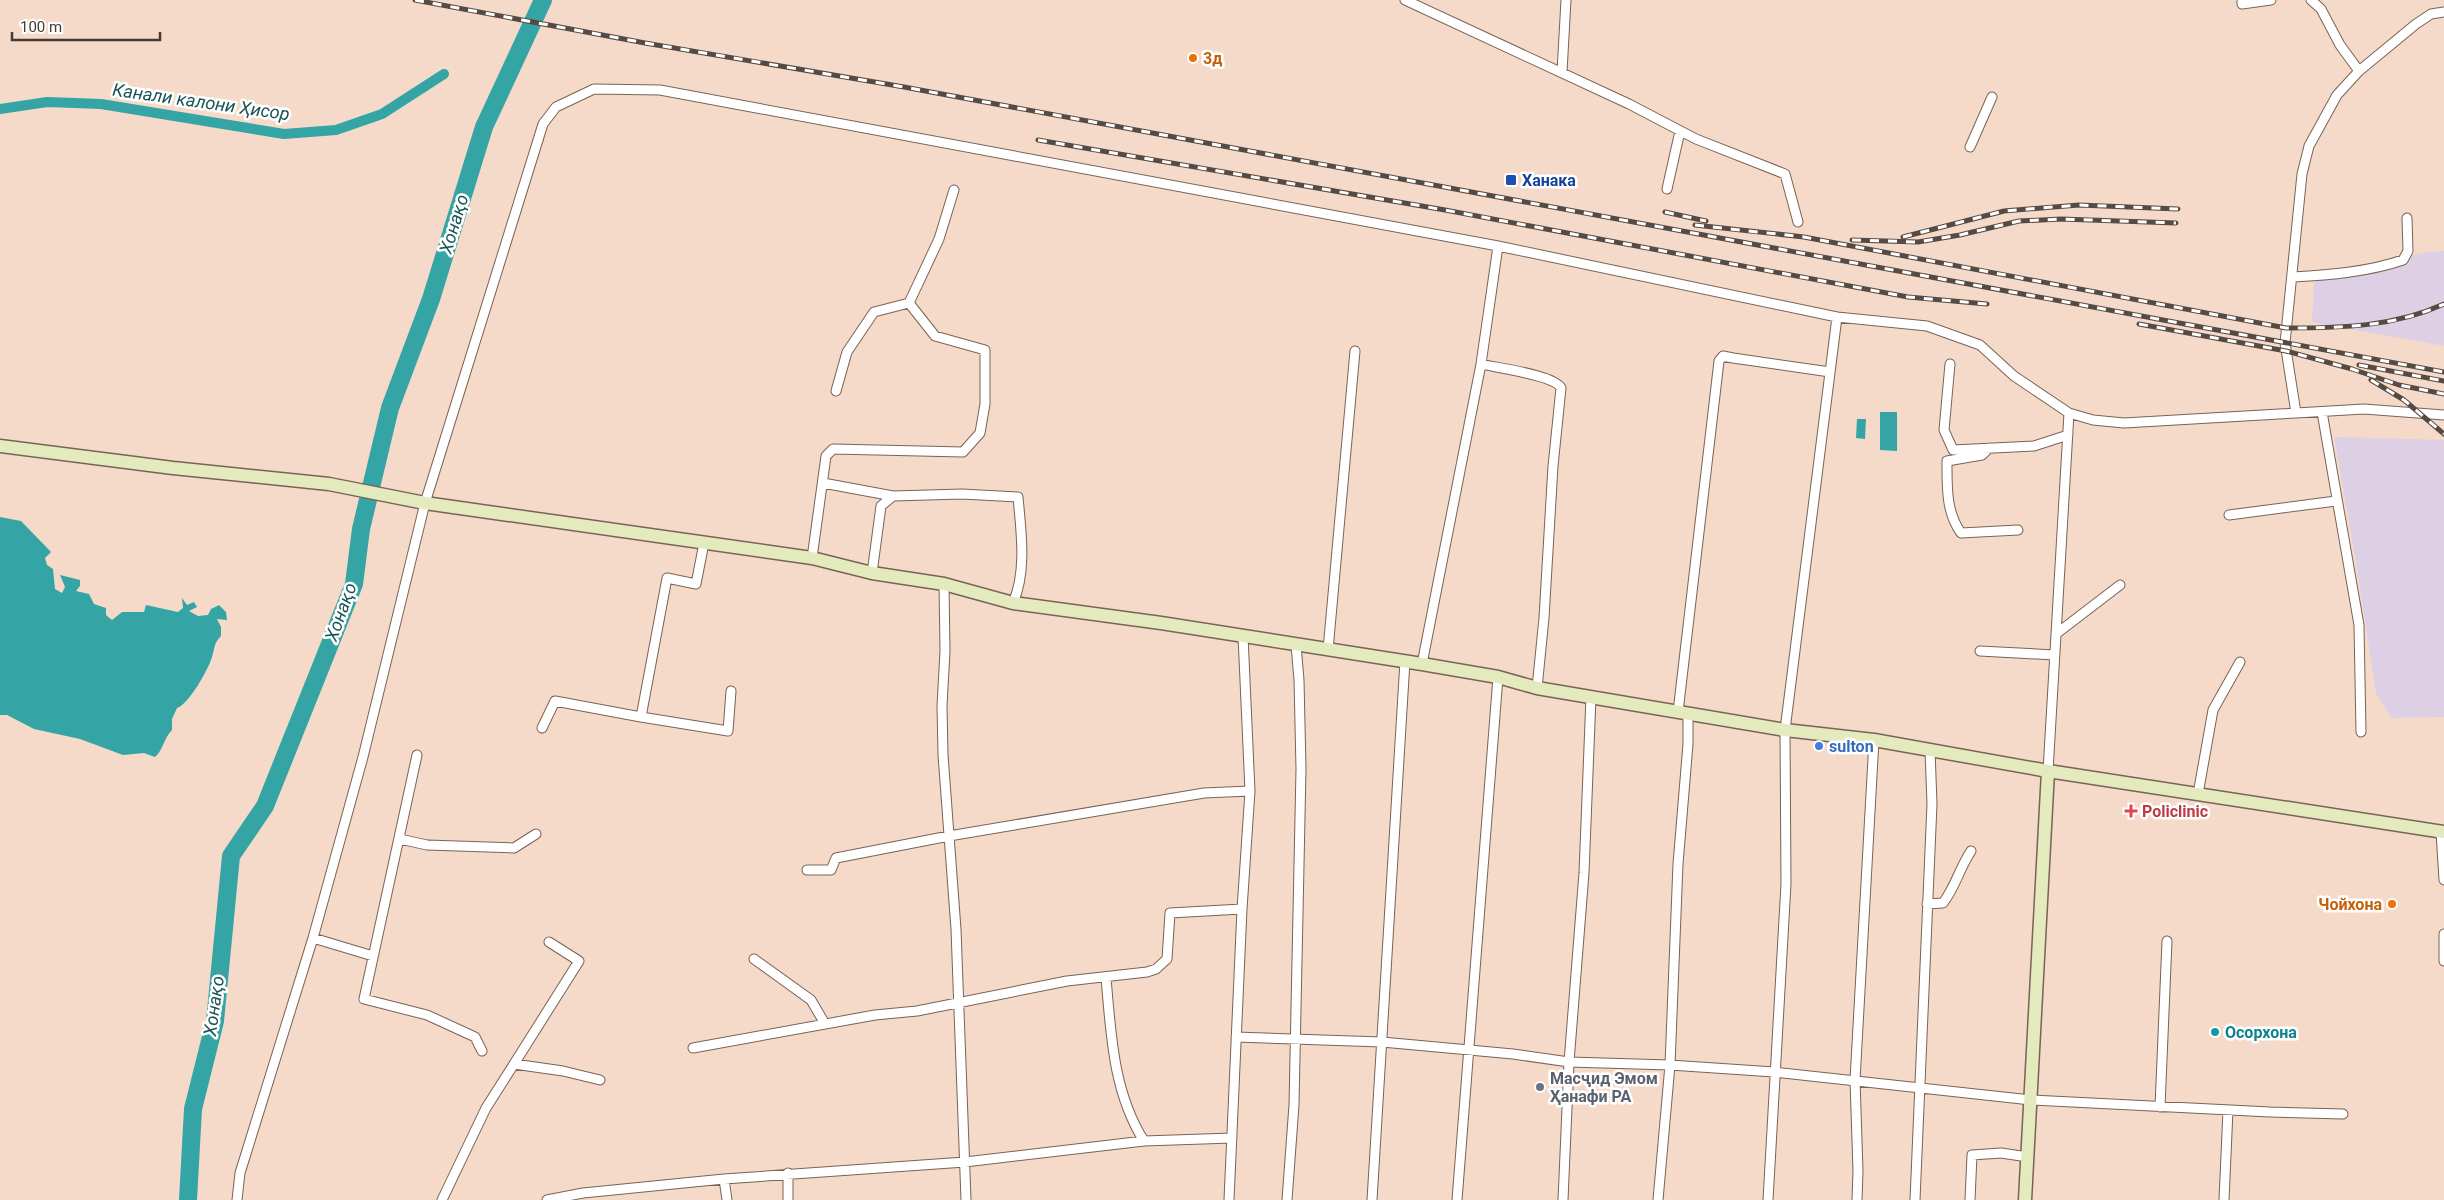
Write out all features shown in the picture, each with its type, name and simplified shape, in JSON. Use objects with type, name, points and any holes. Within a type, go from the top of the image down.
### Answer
[{"type":"street","points":[[1405,0],[1562,72],[1680,131],[1785,174],[1798,222]]},
{"type":"street","points":[[1562,72],[1566,0]]},
{"type":"street","points":[[2242,0],[2242,4],[2271,0]]},
{"type":"street","points":[[2311,0],[2321,9],[2340,45],[2359,71]]},
{"type":"street","points":[[2296,413],[2285,343],[2302,174],[2309,146],[2338,95],[2359,71],[2416,24],[2431,14],[2444,12]]},
{"type":"street","points":[[237,1200],[240,1173],[313,938],[363,757],[425,503],[543,124],[556,108],[594,89],[660,90],[1498,246],[1837,317],[1927,326],[1980,345],[2014,376],[2069,413],[2093,420],[2124,423],[2364,409],[2444,415]]},
{"type":"street","points":[[1970,147],[1992,97]]},
{"type":"street","points":[[1667,189],[1680,131]]},
{"type":"street","points":[[909,304],[939,239],[954,190]]},
{"type":"street","points":[[2293,277],[2332,275],[2403,260],[2408,251],[2408,218]]},
{"type":"street","points":[[1422,664],[1481,364],[1498,246]]},
{"type":"street","points":[[836,391],[848,352],[874,312],[909,304]]},
{"type":"street","points":[[812,558],[826,456],[833,449],[963,452],[980,433],[985,404],[985,350],[935,336],[909,304]]},
{"type":"street","points":[[1768,1200],[1786,884],[1785,730],[1837,317]]},
{"type":"street","points":[[1328,650],[1354,351]]},
{"type":"street","points":[[1658,1200],[1670,1065],[1678,864],[1688,744],[1683,713],[1720,361],[1723,356],[1727,355],[1733,358],[1830,372]]},
{"type":"street","points":[[1481,364],[1556,381],[1561,388],[1553,466],[1544,618],[1537,688]]},
{"type":"street","points":[[1950,364],[1944,430],[1953,450],[2034,446],[2068,435]]},
{"type":"street","points":[[2322,412],[2359,625],[2361,732]]},
{"type":"street","points":[[2025,1200],[2069,413]]},
{"type":"street","points":[[0,446],[172,468],[329,484],[425,503],[812,558],[872,573],[944,584],[1013,604],[1243,636],[1404,661],[1498,677],[1537,688],[1785,730],[1874,740],[2048,771],[2442,832],[2444,880]]},
{"type":"street","points":[[1989,448],[1982,455],[1948,461],[1947,495],[1955,524],[1961,533],[2018,530]]},
{"type":"street","points":[[823,483],[893,496],[962,494],[1018,497],[1021,541],[1020,587],[1013,604]]},
{"type":"street","points":[[872,573],[881,506],[893,496]]},
{"type":"street","points":[[2229,514],[2336,501]]},
{"type":"street","points":[[640,716],[667,578],[696,584],[704,543]]},
{"type":"street","points":[[944,584],[943,755],[956,929],[957,1002],[966,1200]]},
{"type":"street","points":[[2056,634],[2120,585]]},
{"type":"street","points":[[1229,1200],[1242,909],[1250,791],[1243,636]]},
{"type":"street","points":[[1287,1200],[1294,1105],[1301,769],[1300,680],[1296,645]]},
{"type":"street","points":[[1980,651],[2055,655]]},
{"type":"street","points":[[1372,1200],[1404,661]]},
{"type":"street","points":[[2198,794],[2213,710],[2240,662]]},
{"type":"street","points":[[1457,1200],[1467,1049],[1498,677]]},
{"type":"street","points":[[542,728],[555,702],[728,731],[731,692]]},
{"type":"street","points":[[1563,1200],[1568,1062],[1584,873],[1591,697]]},
{"type":"street","points":[[1857,1200],[1855,1080],[1874,740]]},
{"type":"street","points":[[1915,1200],[1932,804],[1930,750]]},
{"type":"street","points":[[417,755],[364,999],[427,1015],[475,1037],[482,1051]]},
{"type":"street","points":[[807,870],[830,870],[836,858],[949,836],[1204,793],[1250,791]]},
{"type":"street","points":[[400,839],[427,845],[514,848],[536,834]]},
{"type":"street","points":[[1928,904],[1943,902],[1954,889],[1960,867],[1971,851]]},
{"type":"street","points":[[693,1048],[825,1024],[917,1011],[1067,981],[1147,972],[1164,963],[1169,950],[1170,913],[1242,909]]},
{"type":"street","points":[[2444,934],[2444,962]]},
{"type":"street","points":[[313,938],[373,956]]},
{"type":"street","points":[[2160,1106],[2167,941]]},
{"type":"street","points":[[442,1200],[486,1108],[579,961],[549,942]]},
{"type":"street","points":[[754,959],[811,1000],[825,1024]]},
{"type":"street","points":[[1106,978],[1112,1044],[1122,1091],[1127,1112],[1144,1141]]},
{"type":"street","points":[[1236,1037],[1382,1042],[1467,1049],[1568,1062],[1670,1065],[1774,1072],[2032,1100],[2343,1114]]},
{"type":"street","points":[[514,1064],[563,1071],[600,1080]]},
{"type":"street","points":[[2224,1200],[2228,1110]]},
{"type":"street","points":[[546,1200],[788,1173],[965,1162],[1144,1141],[1232,1138]]},
{"type":"street","points":[[1970,1200],[1972,1155],[2002,1154],[2028,1157]]},
{"type":"street","points":[[788,1173],[788,1200]]},
{"type":"street","points":[[724,1179],[727,1200]]},
{"type":"shaded area","points":[[2444,251],[2444,346],[2312,322],[2314,284],[2326,271]]},
{"type":"shaded area","points":[[2334,437],[2444,440],[2444,717],[2392,718],[2376,694],[2355,556]]},
{"type":"water","points":[[1880,412],[1897,412],[1897,451],[1880,450]]},
{"type":"water","points":[[1857,419],[1866,419],[1865,439],[1856,438]]},
{"type":"water","points":[[0,517],[21,521],[51,552],[45,558],[47,565],[53,569],[55,589],[62,593],[65,587],[60,575],[80,580],[80,586],[76,591],[89,594],[94,604],[106,608],[106,615],[112,620],[122,612],[144,612],[146,605],[178,612],[183,608],[182,598],[187,605],[194,602],[197,607],[189,611],[198,616],[208,615],[211,609],[219,605],[226,612],[227,620],[217,619],[221,627],[221,636],[216,643],[207,670],[192,694],[177,708],[172,719],[172,730],[155,757],[144,753],[123,755],[80,739],[34,729],[7,715],[0,715]]},
{"type":"waterway","name":"Хонақо","points":[[188,1200],[193,1109],[215,1021],[231,856],[265,806],[354,584],[361,529],[390,408],[431,299],[484,127],[543,0]]},
{"type":"waterway","name":"Канали калони Ҳисор","points":[[0,109],[47,102],[101,104],[284,134],[336,130],[382,114],[444,74]]},
{"type":"railway","points":[[415,0],[645,43],[904,87],[2444,372]]},
{"type":"railway","points":[[1038,140],[1445,210],[1908,297],[1987,304]]},
{"type":"railway","points":[[1903,237],[2004,211],[2079,205],[2178,209]]},
{"type":"railway","points":[[1665,212],[1706,221]]},
{"type":"railway","points":[[1852,240],[1918,242],[1960,235],[2019,221],[2061,219],[2176,223]]},
{"type":"railway","points":[[1695,225],[1804,237],[2286,328],[2367,325],[2425,312],[2444,304]]},
{"type":"railway","points":[[2139,324],[2286,351],[2352,369],[2399,385],[2444,394]]},
{"type":"railway","points":[[2359,365],[2444,381]]},
{"type":"railway","points":[[2371,380],[2404,400],[2444,434]]},
{"type":"place","name":"3д","points":[[1193,58]]},
{"type":"place","name":"Ханака","points":[[1511,180]]},
{"type":"place","name":"sulton","points":[[1819,746]]},
{"type":"place","name":"Policlinic","points":[[2131,811]]},
{"type":"place","name":"Чойхона","points":[[2392,904]]},
{"type":"place","name":"Осорхона","points":[[2215,1032]]},
{"type":"place","name":"Масҷид Эмом Ҳанафи РА","points":[[1540,1087]]}]
